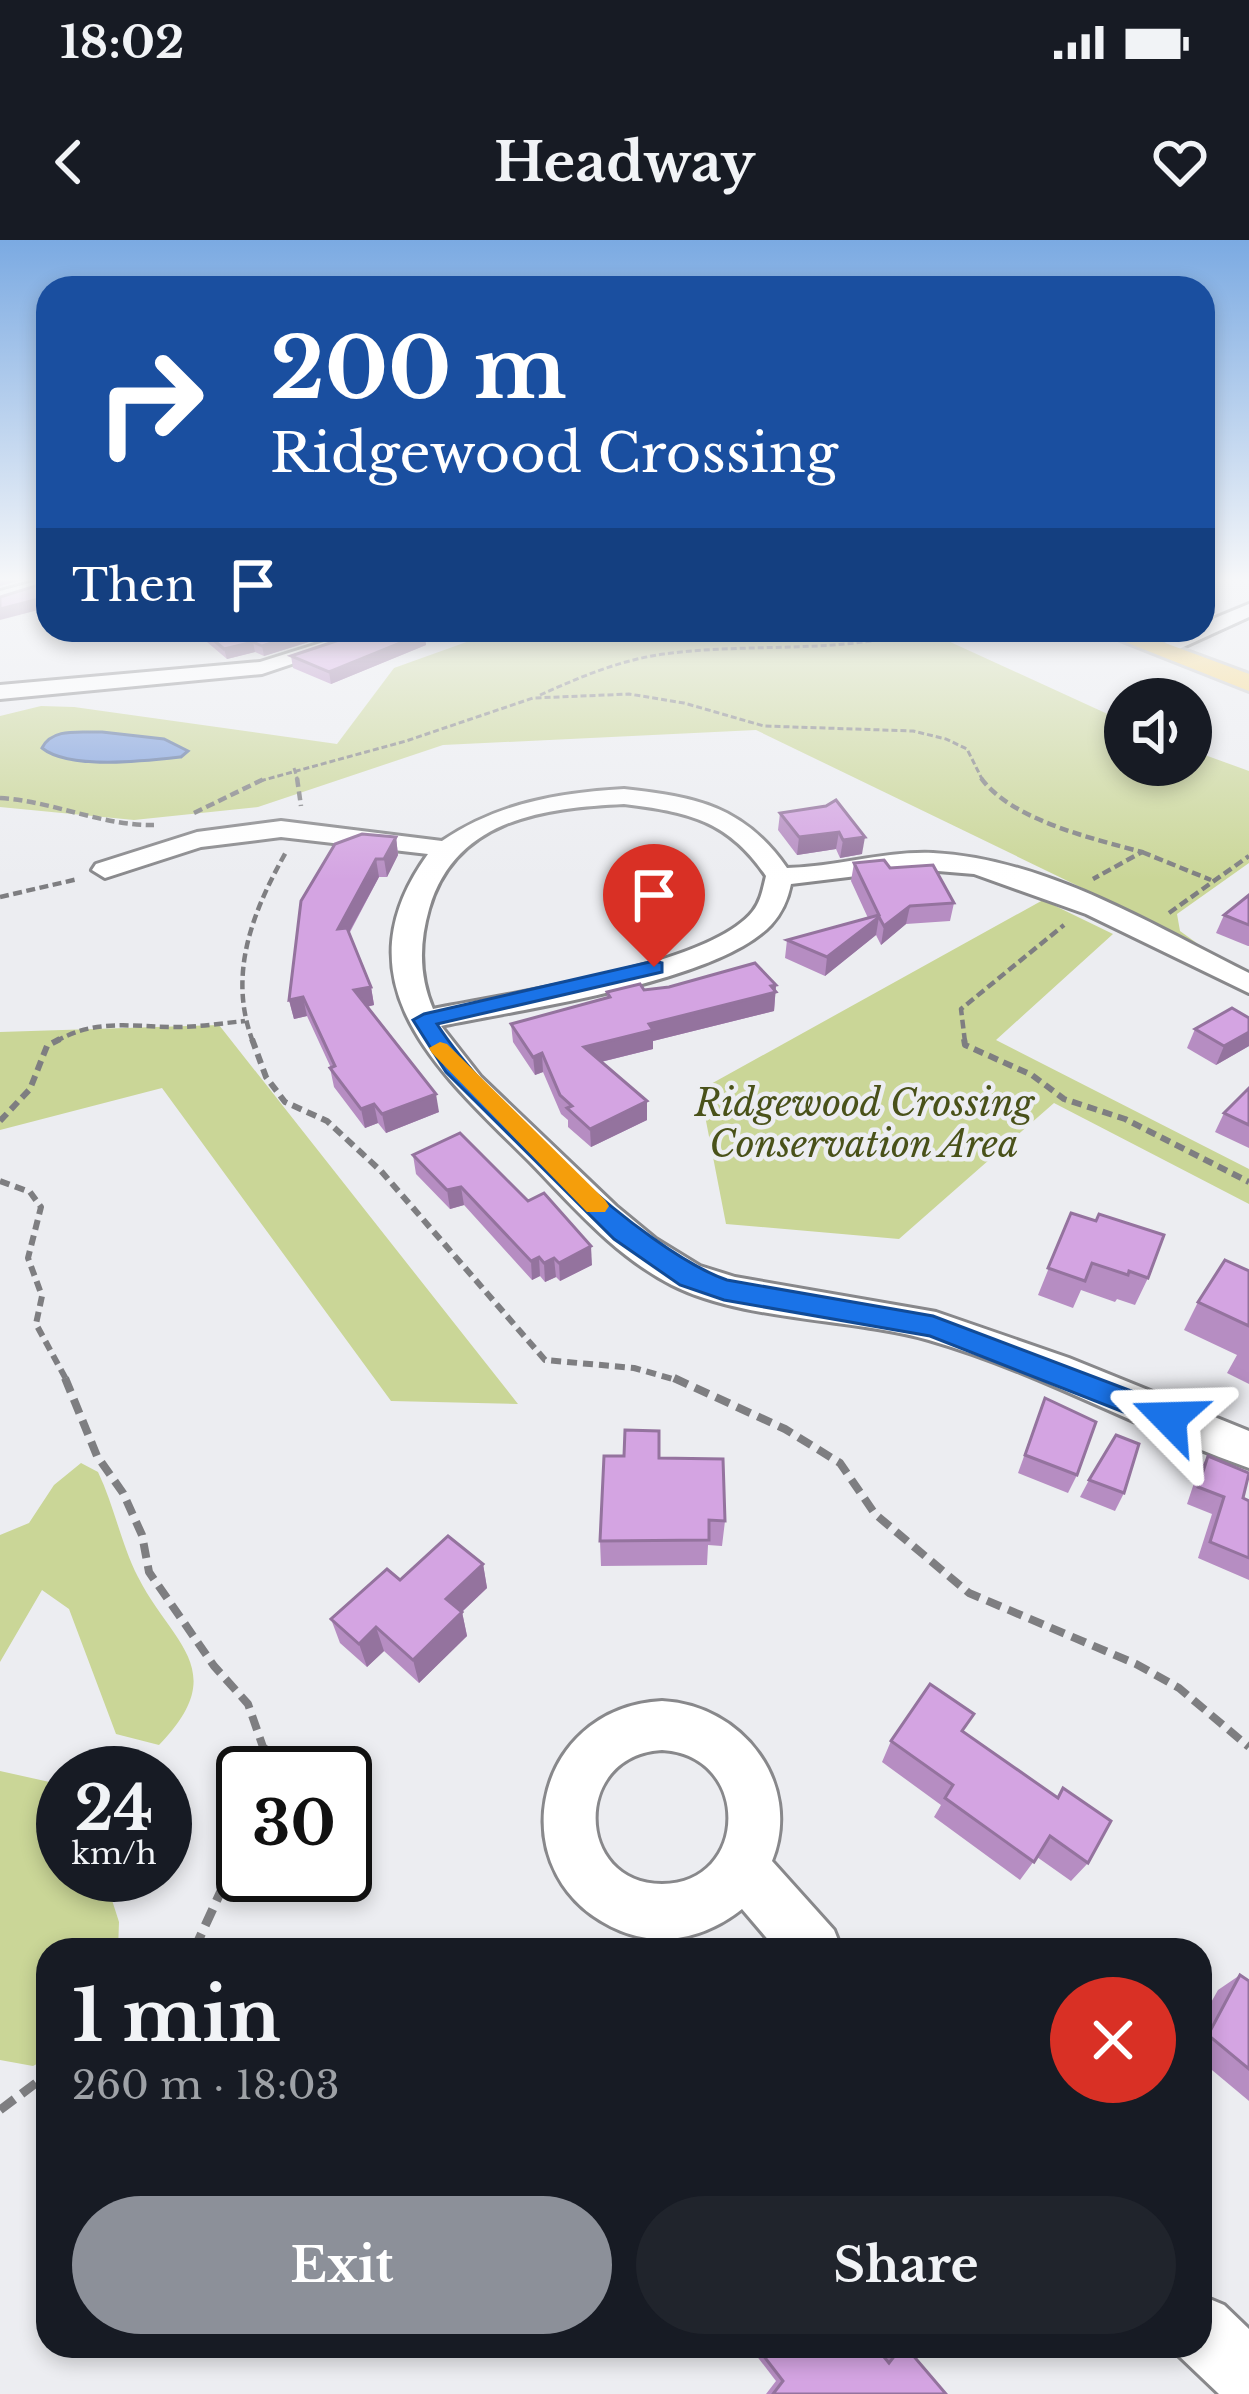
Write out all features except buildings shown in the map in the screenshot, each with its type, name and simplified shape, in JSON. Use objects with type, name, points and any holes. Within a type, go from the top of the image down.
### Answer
[{"type":"street","points":[[0,692],[150,679]]},
{"type":"street","points":[[424,1020],[713,950],[744,933],[767,913],[779,876],[768,853],[743,830],[689,807],[636,798],[578,800],[529,809],[482,826],[448,849],[418,895],[409,926],[410,984],[424,1020],[454,1067],[606,1216],[658,1259],[690,1278],[724,1290],[933,1326],[1249,1450]]},
{"type":"street","points":[[105,870],[217,837],[296,829],[448,849]]},
{"type":"street","points":[[779,876],[879,862],[938,862],[992,870],[1082,904],[1249,983]]},
{"type":"street","points":[[743,1869],[803,1938]]},
{"type":"street","points":[[1212,2341],[1249,2376]]},
{"type":"path","points":[[0,798],[42,800],[125,826],[179,819],[251,783],[406,741],[578,679]]},
{"type":"path","points":[[533,698],[629,694],[684,703],[764,726],[913,731],[946,739],[967,748],[984,783],[1006,802],[1082,836],[1142,852],[1211,880]]},
{"type":"path","points":[[294,768],[303,795],[296,829],[259,902],[241,982],[245,1021],[274,1092],[327,1121],[354,1144],[545,1360],[667,1376],[785,1430],[840,1463],[875,1514],[969,1593],[1136,1664],[1179,1688],[1249,1747]]},
{"type":"path","points":[[179,819],[217,837]]},
{"type":"path","points":[[1142,852],[1096,874],[1082,904],[1053,939],[1023,964],[979,989],[961,1010],[965,1045],[1033,1075],[1064,1099],[1125,1119],[1249,1182]]},
{"type":"path","points":[[1146,936],[1211,880],[1249,856]]},
{"type":"path","points":[[0,897],[105,870]]},
{"type":"path","points":[[0,1121],[30,1089],[47,1046],[77,1028],[245,1021]]},
{"type":"path","points":[[0,1181],[30,1192],[41,1207],[28,1258],[42,1296],[36,1324],[71,1388],[97,1456],[123,1493],[142,1535],[149,1572],[214,1666],[248,1704],[262,1746]]},
{"type":"path","points":[[199,1938],[216,1902]]},
{"type":"path","points":[[0,2110],[36,2083]]},
{"type":"green space","points":[[386,679],[1030,679],[1104,712],[1104,786],[1212,786],[1212,758],[1249,771],[1249,863],[1177,914],[1180,931],[1198,944],[756,730],[443,745],[258,807],[134,820],[0,807],[0,716],[41,706],[337,744]]},
{"type":"green space","name":"Ridgewood Crossing Conservation Area","points":[[1043,900],[1113,934],[996,1040],[1249,1169],[1249,1204],[1054,1103],[899,1239],[726,1224],[700,1090]]},
{"type":"green space","points":[[219,1025],[518,1404],[391,1401],[162,1088],[0,1130],[0,1032]]},
{"type":"green space","points":[[81,1463],[98,1472],[138,1577],[189,1658],[191,1697],[159,1745],[116,1734],[69,1609],[42,1590],[0,1662],[0,1535],[29,1523],[54,1485]]},
{"type":"green space","points":[[0,1771],[36,1779],[36,1902],[113,1902],[119,1922],[118,1938],[36,1938],[33,2066],[0,2060]]},
{"type":"water","points":[[102,732],[164,739],[188,751],[181,757],[109,762],[70,759],[42,748],[60,734]]},
{"type":"slow traffic","points":[[440,1048],[596,1206]]},
{"type":"route","points":[[654,967],[424,1020],[454,1067],[623,1232],[690,1278],[724,1290],[933,1326],[1169,1418]]}]
